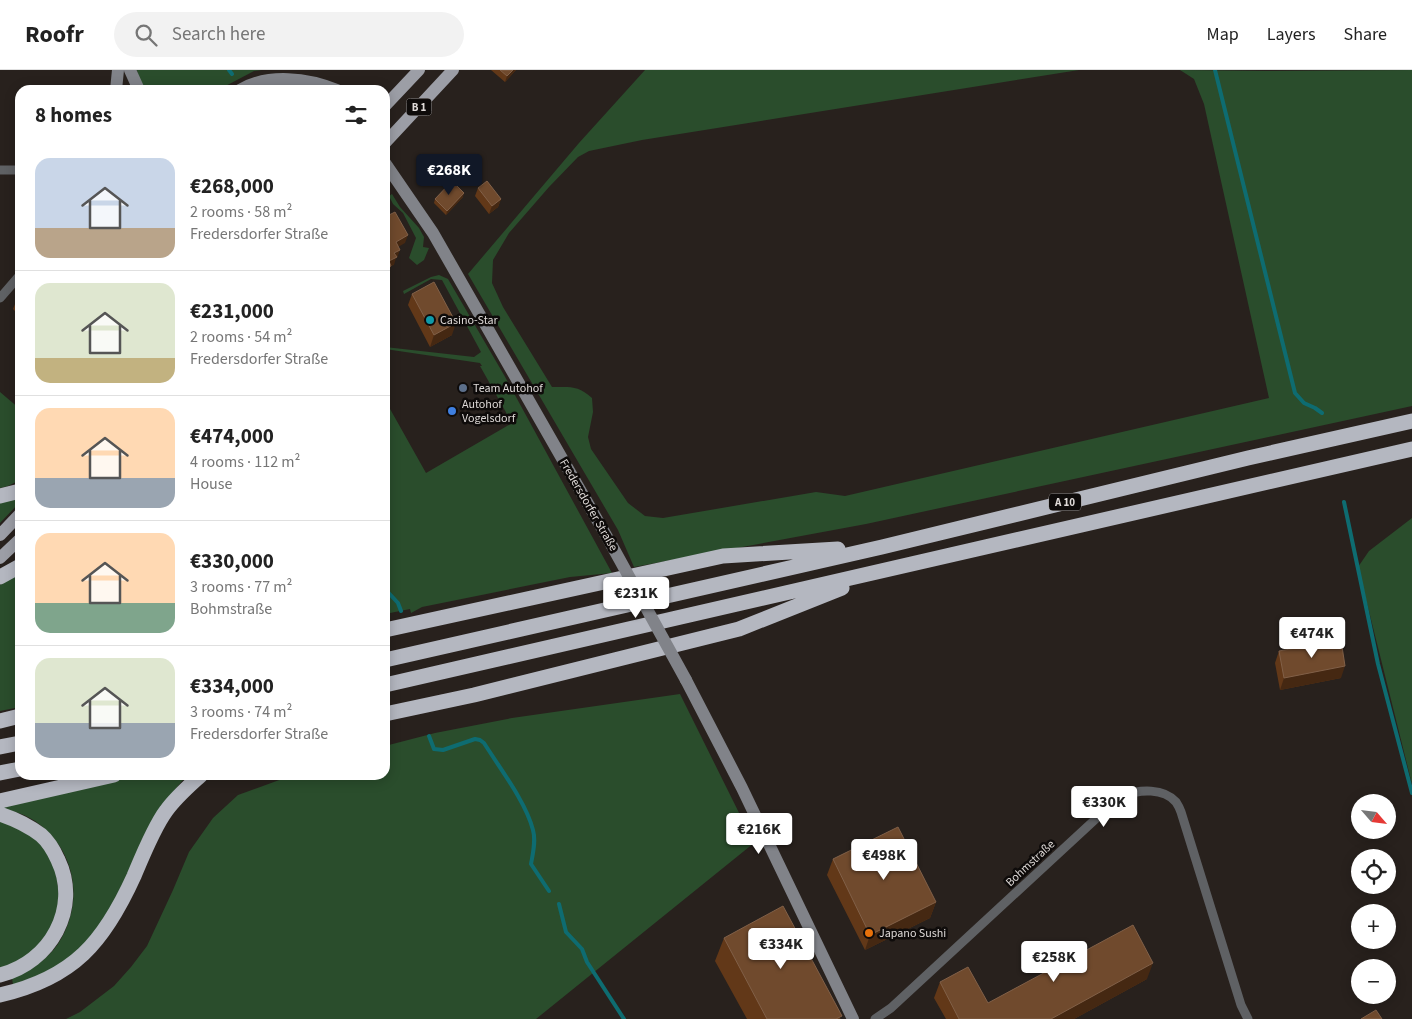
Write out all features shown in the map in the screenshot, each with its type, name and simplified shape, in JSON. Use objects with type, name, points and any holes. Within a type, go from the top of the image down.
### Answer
[{"type":"highway","name":"A 10","points":[[390,659],[882,546],[1248,458],[1412,421]]},
{"type":"highway","name":"A 10","points":[[390,684],[1412,449]]},
{"type":"highway","points":[[0,496],[15,493]]},
{"type":"highway","points":[[390,629],[723,556],[882,546]]},
{"type":"highway","points":[[0,577],[15,569]]},
{"type":"highway","points":[[390,713],[474,695],[739,628],[890,570]]},
{"type":"highway","points":[[0,721],[15,717]]},
{"type":"highway","points":[[0,747],[15,744]]},
{"type":"highway","points":[[0,773],[15,770]]},
{"type":"highway","points":[[0,801],[92,780]]},
{"type":"highway","points":[[0,995],[50,979],[66,969],[102,935],[116,912],[166,811],[197,780]]},
{"type":"highway","points":[[0,814],[20,821],[42,836],[55,852],[63,869],[66,886],[66,905],[59,928],[50,944],[34,960],[14,971],[0,975]]},
{"type":"main road","name":"B 1","points":[[390,99],[418,70]]},
{"type":"main road","name":"B 1","points":[[390,139],[453,70]]},
{"type":"main road","points":[[0,535],[15,519]]},
{"type":"main road","points":[[0,558],[15,544]]},
{"type":"street","points":[[116,85],[118,70]]},
{"type":"street","points":[[123,70],[124,85]]},
{"type":"street","points":[[130,70],[137,85]]},
{"type":"street","points":[[251,85],[276,79],[303,80],[325,85]]},
{"type":"street","points":[[0,170],[15,170]]},
{"type":"street","name":"Fredersdorfer Straße","points":[[390,170],[433,233],[612,544],[742,788],[853,1019]]},
{"type":"street","points":[[0,298],[15,282]]},
{"type":"street","name":"Bohmstraße","points":[[875,1019],[891,1008],[1100,815],[1122,797],[1137,791],[1156,792],[1169,797],[1176,802],[1181,812],[1241,1005],[1248,1019]]},
{"type":"green space","points":[[137,70],[262,70],[254,71],[227,85],[141,85]]},
{"type":"green space","points":[[645,70],[1079,70],[642,140],[589,151],[578,157],[509,233],[493,260],[492,283],[503,307],[552,387],[578,389],[592,398],[593,412],[588,437],[591,449],[628,503],[645,516],[663,518],[816,492],[845,496],[1269,398],[1204,104],[1194,79],[1180,70],[1412,70],[1412,406],[866,524],[634,567],[618,530],[468,274],[579,143]]},
{"type":"green space","points":[[392,194],[400,207],[419,228],[424,237],[423,247],[429,248],[424,260],[417,265],[409,258],[416,238],[403,213],[393,204],[390,195]]},
{"type":"green space","points":[[439,275],[448,279],[504,375],[612,573],[570,577],[422,607],[411,613],[410,609],[390,613],[390,409],[426,473],[512,423],[480,363],[390,350],[390,348],[474,357],[481,352],[442,280],[431,279],[404,294],[403,291]]},
{"type":"green space","points":[[0,392],[15,405],[15,482],[0,488]]},
{"type":"green space","points":[[15,499],[15,507],[0,523],[0,502]]},
{"type":"green space","points":[[1412,518],[1412,784],[1358,567],[1369,551]]},
{"type":"green space","points":[[15,576],[15,708],[0,711],[0,585]]},
{"type":"green space","points":[[680,694],[754,843],[536,1019],[66,1019],[80,1012],[114,986],[131,967],[147,946],[189,852],[213,818],[238,795],[279,780],[390,780],[390,745],[435,733],[512,718]]},
{"type":"green space","points":[[109,780],[183,780],[163,805],[102,924],[86,943],[66,960],[49,971],[13,985],[12,978],[37,964],[49,955],[58,944],[66,929],[71,912],[73,880],[69,864],[62,849],[52,836],[30,818],[0,808],[0,805]]},
{"type":"green space","points":[[0,820],[20,828],[38,840],[50,857],[56,871],[60,904],[54,925],[29,956],[0,970]]},
{"type":"building","points":[[500,70],[513,70],[507,76]]},
{"type":"building","points":[[462,158],[469,164],[458,178],[451,171]]},
{"type":"building","points":[[452,181],[464,193],[447,211],[435,199]]},
{"type":"building","points":[[487,181],[501,199],[492,206],[478,188]]},
{"type":"building","points":[[395,212],[408,235],[396,242],[400,250],[394,253],[397,257],[390,260],[390,214]]},
{"type":"building","points":[[434,282],[456,323],[434,335],[412,294]]},
{"type":"building","points":[[1341,640],[1345,666],[1284,678],[1279,651]]},
{"type":"building","points":[[898,827],[936,902],[870,935],[833,859]]},
{"type":"building","points":[[783,906],[842,1016],[836,1019],[767,1019],[724,938]]},
{"type":"building","points":[[1133,925],[1153,963],[1051,1019],[959,1019],[940,982],[968,967],[988,1003]]},
{"type":"building","points":[[1376,1010],[1382,1019],[1361,1019]]},
{"type":"waterway","points":[[229,70],[232,74]]},
{"type":"waterway","points":[[1215,70],[1295,393],[1304,403],[1322,413]]},
{"type":"waterway","points":[[1344,502],[1378,664],[1412,793]]},
{"type":"waterway","points":[[390,594],[398,603],[401,611]]},
{"type":"waterway","points":[[429,736],[434,749],[443,750],[475,739],[484,743],[518,796],[530,819],[534,838],[531,864],[549,891]]},
{"type":"waterway","points":[[559,904],[566,932],[582,949],[587,962],[624,1019]]},
{"type":"place","name":"Casino-Star","points":[[430,320]]},
{"type":"place","name":"Team Autohof","points":[[463,388]]},
{"type":"place","name":"Autohof Vogelsdorf","points":[[452,411]]},
{"type":"place","name":"Japano Sushi","points":[[869,933]]}]
